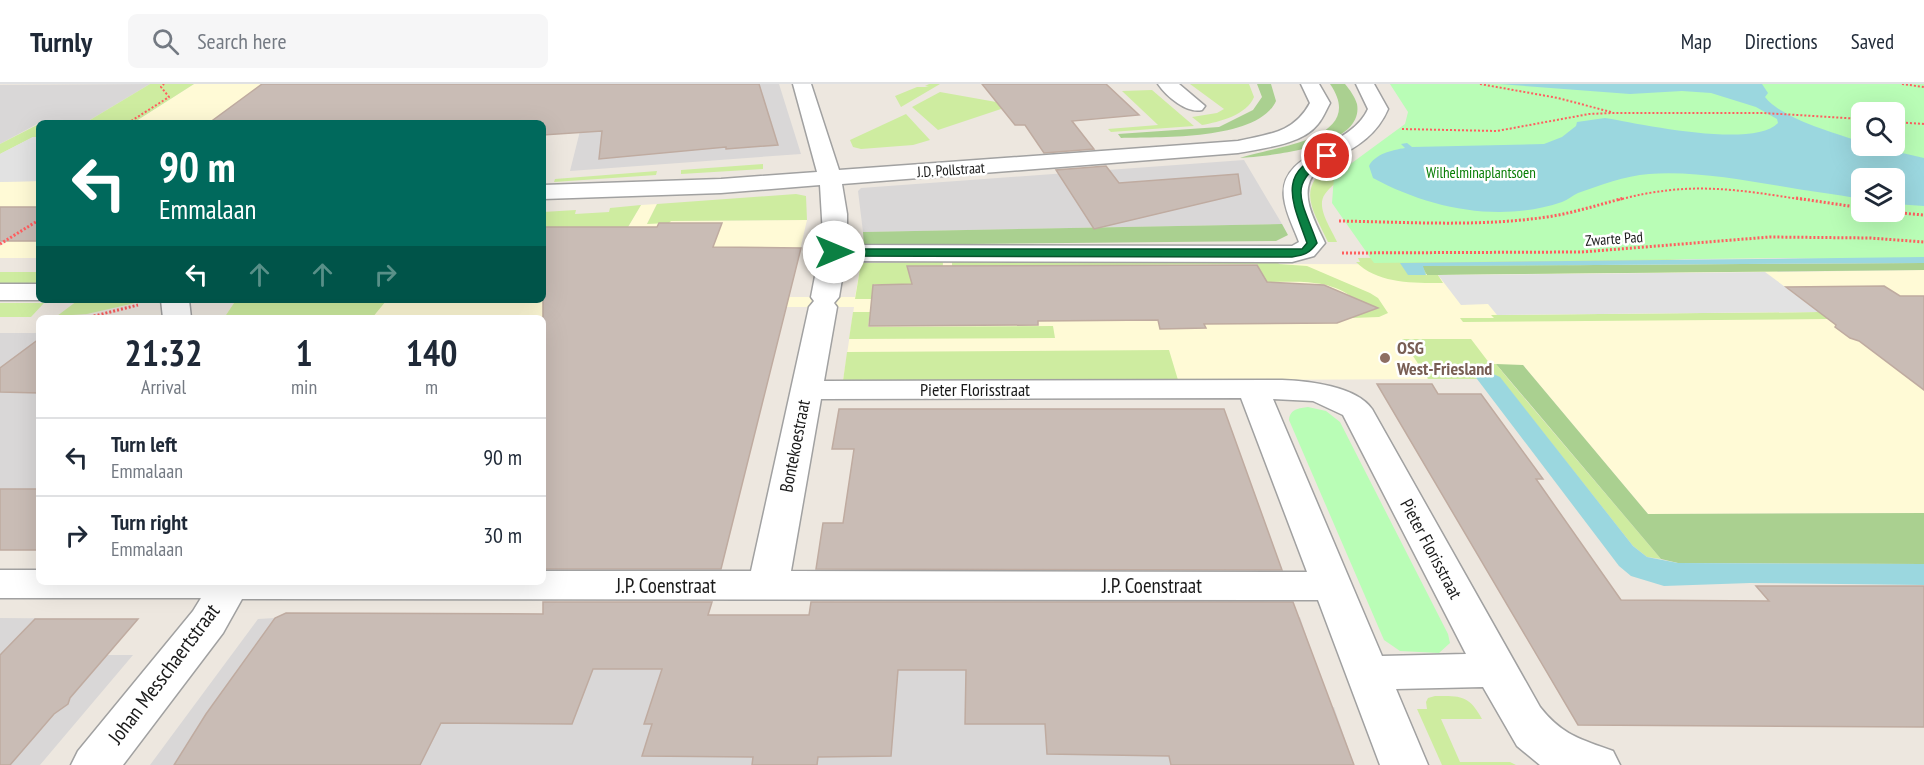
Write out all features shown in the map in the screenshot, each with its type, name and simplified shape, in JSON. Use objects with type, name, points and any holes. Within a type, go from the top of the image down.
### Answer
[{"type":"street","name":"Bontekoestraat","points":[[768,586],[834,252],[835,215],[830,173],[802,84]]},
{"type":"street","points":[[1167,84],[1195,106]]},
{"type":"street","name":"J.D. Pollstraat","points":[[546,191],[721,186],[830,173],[1222,140],[1258,132],[1287,118],[1295,110],[1298,101],[1290,84]]},
{"type":"street","name":"J.D. Pollstraat","points":[[830,173],[1238,147],[1275,139],[1310,122],[1320,103],[1310,84]]},
{"type":"street","points":[[834,252],[1292,254],[1305,251],[1312,243],[1296,195],[1296,183],[1310,165],[1361,136],[1371,126],[1378,109],[1365,84]]},
{"type":"street","points":[[0,292],[36,292]]},
{"type":"street","name":"Pieter Florisstraat","points":[[806,390],[1310,390],[1335,396],[1356,409],[1529,730],[1548,747],[1563,756],[1596,765]]},
{"type":"street","points":[[1253,390],[1404,765]]},
{"type":"street","name":"J.P. Coenstraat","points":[[0,584],[36,584]]},
{"type":"street","name":"Johan Messchaertstraat","points":[[95,765],[208,622],[229,585]]},
{"type":"street","name":"J.P. Coenstraat","points":[[546,585],[1332,586]]},
{"type":"street","points":[[1367,673],[1496,670]]},
{"type":"path","points":[[133,120],[169,97],[162,87],[164,84]]},
{"type":"path","points":[[1480,84],[1569,101],[1612,113]]},
{"type":"path","points":[[1902,84],[1924,87]]},
{"type":"path","points":[[1371,126],[1485,132],[1589,114],[1612,113],[1764,113],[1851,118]]},
{"type":"path","points":[[1905,123],[1924,124]]},
{"type":"path","points":[[1304,221],[1471,221],[1545,218],[1600,207],[1647,192],[1688,188],[1725,189],[1851,206]]},
{"type":"path","points":[[1905,213],[1924,215]]},
{"type":"path","points":[[0,244],[36,222]]},
{"type":"path","name":"Zwarte Pad","points":[[1305,251],[1343,253],[1582,252],[1770,237],[1870,238],[1924,242]]},
{"type":"path","points":[[98,315],[143,304]]},
{"type":"shaded area","points":[[150,84],[90,120],[36,120],[36,125],[0,144],[0,85]]},
{"type":"shaded area","points":[[194,84],[480,84],[364,120],[138,120]]},
{"type":"shaded area","points":[[480,84],[779,84],[801,154],[570,171],[580,131]]},
{"type":"shaded area","points":[[36,137],[36,181],[0,182],[0,154]]},
{"type":"shaded area","points":[[1244,160],[1282,224],[863,232],[858,191],[861,188]]},
{"type":"shaded area","points":[[36,181],[36,218],[0,240],[0,182]]},
{"type":"shaded area","name":"OSG West-Friesland","points":[[657,204],[647,224],[671,221],[807,220],[789,297],[855,297],[861,263],[1770,265],[1778,272],[1924,270],[1924,513],[1648,514],[1523,365],[1472,379],[843,381],[854,307],[786,307],[746,467],[721,467],[546,321],[546,315],[226,315],[234,303],[546,303],[546,297],[628,227],[641,205]]},
{"type":"shaded area","points":[[36,224],[36,258],[0,258],[0,246]]},
{"type":"shaded area","points":[[1765,272],[1819,312],[1497,315],[1488,304],[1461,305],[1438,275]]},
{"type":"shaded area","points":[[0,333],[36,333],[36,550],[0,550]]},
{"type":"shaded area","points":[[286,613],[1300,617],[1330,707],[1334,707],[1354,765],[150,765],[258,619],[275,618]]},
{"type":"shaded area","points":[[0,618],[123,619],[127,627],[105,655],[133,655],[40,765],[0,765]]},
{"type":"green space","points":[[150,84],[194,84],[138,120],[90,120]]},
{"type":"green space","points":[[940,84],[901,107],[895,96],[917,87],[929,87],[925,86]]},
{"type":"green space","points":[[1190,84],[1249,84],[1254,97],[1239,113],[1224,120],[1202,125],[1192,117],[1217,113],[1224,109]]},
{"type":"green space","points":[[1257,84],[1271,84],[1276,101],[1266,114],[1249,124],[1229,130],[1182,136],[1121,138],[1118,134],[1219,127],[1253,110],[1262,97]]},
{"type":"green space","points":[[1330,84],[1345,84],[1357,104],[1355,119],[1346,131],[1311,147],[1291,152],[1240,158],[1292,145],[1327,129],[1337,118],[1339,103]]},
{"type":"green space","name":"Wilhelminaplantsoen","points":[[1390,84],[1924,84],[1924,261],[1783,258],[1374,263],[1332,203],[1334,176],[1405,124],[1408,112]]},
{"type":"green space","points":[[1152,90],[1194,126],[1111,132],[1108,129],[1158,125],[1122,91]]},
{"type":"green space","points":[[940,92],[1013,105],[938,130],[912,107]]},
{"type":"green space","points":[[906,114],[930,140],[913,145],[861,149],[853,147],[850,140]]},
{"type":"green space","points":[[36,126],[36,137],[0,154],[0,144]]},
{"type":"green space","points":[[1334,161],[1341,163],[1339,180],[1322,199],[1325,218],[1337,242],[1328,242],[1310,199],[1314,180]]},
{"type":"green space","points":[[763,164],[763,169],[681,174],[681,170]]},
{"type":"green space","points":[[657,171],[656,175],[554,182],[555,179]]},
{"type":"green space","points":[[796,194],[806,196],[807,220],[671,221],[647,224],[657,204]]},
{"type":"green space","points":[[641,205],[628,227],[546,227],[546,212],[576,210],[575,214],[609,212],[610,208]]},
{"type":"green space","points":[[1282,224],[1288,235],[1276,241],[864,245],[863,232]]},
{"type":"green space","points":[[1924,246],[1924,257],[1702,258],[1408,275],[1438,275],[1443,283],[1397,281],[1375,275],[1356,262],[1360,262],[1358,258],[1595,255]]},
{"type":"green space","points":[[952,259],[1276,260],[1279,264],[1307,266],[1370,293],[1378,298],[1388,313],[1379,317],[1351,318],[1353,298],[1344,292],[1311,282],[1266,282],[1257,264],[964,266],[952,284]]},
{"type":"green space","points":[[943,262],[942,284],[874,284],[872,299],[855,299],[861,263]]},
{"type":"green space","points":[[1924,263],[1924,270],[1438,275],[1427,275],[1422,266]]},
{"type":"green space","points":[[0,272],[36,272],[36,284],[0,285]]},
{"type":"green space","points":[[0,303],[44,303],[31,317],[0,317]]},
{"type":"green space","points":[[74,303],[135,303],[87,314],[58,315]]},
{"type":"green space","points":[[234,303],[384,303],[374,315],[226,315]]},
{"type":"green space","points":[[853,312],[870,312],[868,327],[1053,326],[1055,338],[849,339]]},
{"type":"green space","points":[[1819,312],[1829,319],[1463,322],[1460,318],[1494,318],[1491,315]]},
{"type":"green space","points":[[1402,339],[1471,339],[1490,364],[1496,364],[1661,559],[1647,557],[1633,546],[1500,378],[1484,370],[1478,370],[1474,375],[1477,379],[1428,379]]},
{"type":"green space","points":[[1169,350],[1178,380],[843,381],[847,352]]},
{"type":"green space","points":[[1496,364],[1523,365],[1648,514],[1924,513],[1924,564],[1678,563],[1661,559]]},
{"type":"green space","points":[[1308,407],[1326,411],[1340,422],[1448,634],[1450,643],[1439,653],[1400,651],[1384,640],[1289,420],[1293,411]]},
{"type":"green space","points":[[1435,696],[1463,698],[1473,705],[1482,719],[1441,719],[1460,762],[1510,762],[1516,765],[1442,765],[1417,709],[1427,709],[1428,698]]},
{"type":"water","points":[[1499,84],[1762,84],[1768,93],[1765,97],[1784,112],[1796,119],[1851,139],[1851,156],[1905,156],[1905,154],[1924,158],[1924,206],[1905,205],[1905,168],[1851,168],[1851,197],[1731,178],[1665,173],[1622,179],[1578,193],[1562,202],[1538,208],[1490,212],[1466,210],[1418,198],[1373,178],[1369,166],[1375,158],[1384,153],[1405,148],[1401,144],[1407,143],[1412,147],[1544,144],[1562,137],[1576,126],[1577,122],[1605,118],[1669,129],[1722,134],[1745,134],[1765,130],[1778,123],[1777,119],[1756,107],[1711,93],[1682,91],[1630,94]]},
{"type":"water","points":[[1924,257],[1924,263],[1423,266],[1426,275],[1408,275],[1400,263]]},
{"type":"water","points":[[1478,370],[1484,370],[1500,377],[1633,546],[1647,557],[1678,563],[1924,564],[1924,585],[1750,583],[1664,586],[1631,576],[1619,566],[1474,375]]},
{"type":"building","points":[[262,84],[759,84],[778,145],[726,149],[726,147],[599,159],[602,131],[546,135],[546,120],[213,120]]},
{"type":"building","points":[[982,84],[1106,84],[1139,115],[1072,121],[1094,149],[1044,153],[1025,125],[1015,125]]},
{"type":"building","points":[[1106,166],[1119,183],[1238,174],[1241,194],[1094,229],[1056,170]]},
{"type":"building","points":[[0,207],[36,207],[36,241],[0,241]]},
{"type":"building","points":[[659,223],[722,223],[713,247],[801,248],[721,569],[546,569],[546,315],[543,315],[543,303],[546,303],[546,227],[657,227]]},
{"type":"building","points":[[1257,265],[1267,282],[1324,285],[1378,308],[1337,323],[1204,324],[1206,328],[1160,329],[1158,320],[1038,321],[1038,325],[869,326],[873,285],[912,284],[907,266]]},
{"type":"building","points":[[1884,286],[1900,296],[1924,296],[1924,390],[1859,341],[1850,338],[1835,327],[1836,325],[1786,287]]},
{"type":"building","points":[[36,341],[36,393],[0,392],[0,368]]},
{"type":"building","points":[[1377,384],[1432,384],[1438,394],[1481,394],[1543,479],[1536,479],[1621,600],[1769,601],[1756,586],[1924,586],[1924,727],[1578,725]]},
{"type":"building","points":[[839,409],[1224,409],[1282,570],[816,569],[823,523],[843,523],[854,449],[832,449]]},
{"type":"building","points":[[0,489],[36,489],[36,550],[0,550]]},
{"type":"building","points":[[543,602],[712,602],[708,615],[809,615],[811,602],[1293,602],[1354,765],[1171,765],[1169,756],[1047,754],[1045,724],[965,724],[966,670],[898,670],[891,756],[818,757],[817,765],[752,765],[753,757],[642,756],[652,724],[644,724],[662,669],[593,669],[572,724],[441,723],[420,765],[174,765],[206,714],[275,618],[286,613],[543,614]]},
{"type":"building","points":[[35,619],[138,619],[70,698],[68,704],[54,714],[10,765],[0,765],[0,655]]},
{"type":"place","name":"OSG West-Friesland","points":[[1385,358]]},
{"type":"route","points":[[834,252],[1292,254],[1305,251],[1312,243],[1296,195],[1296,183],[1310,165],[1327,156]]}]
